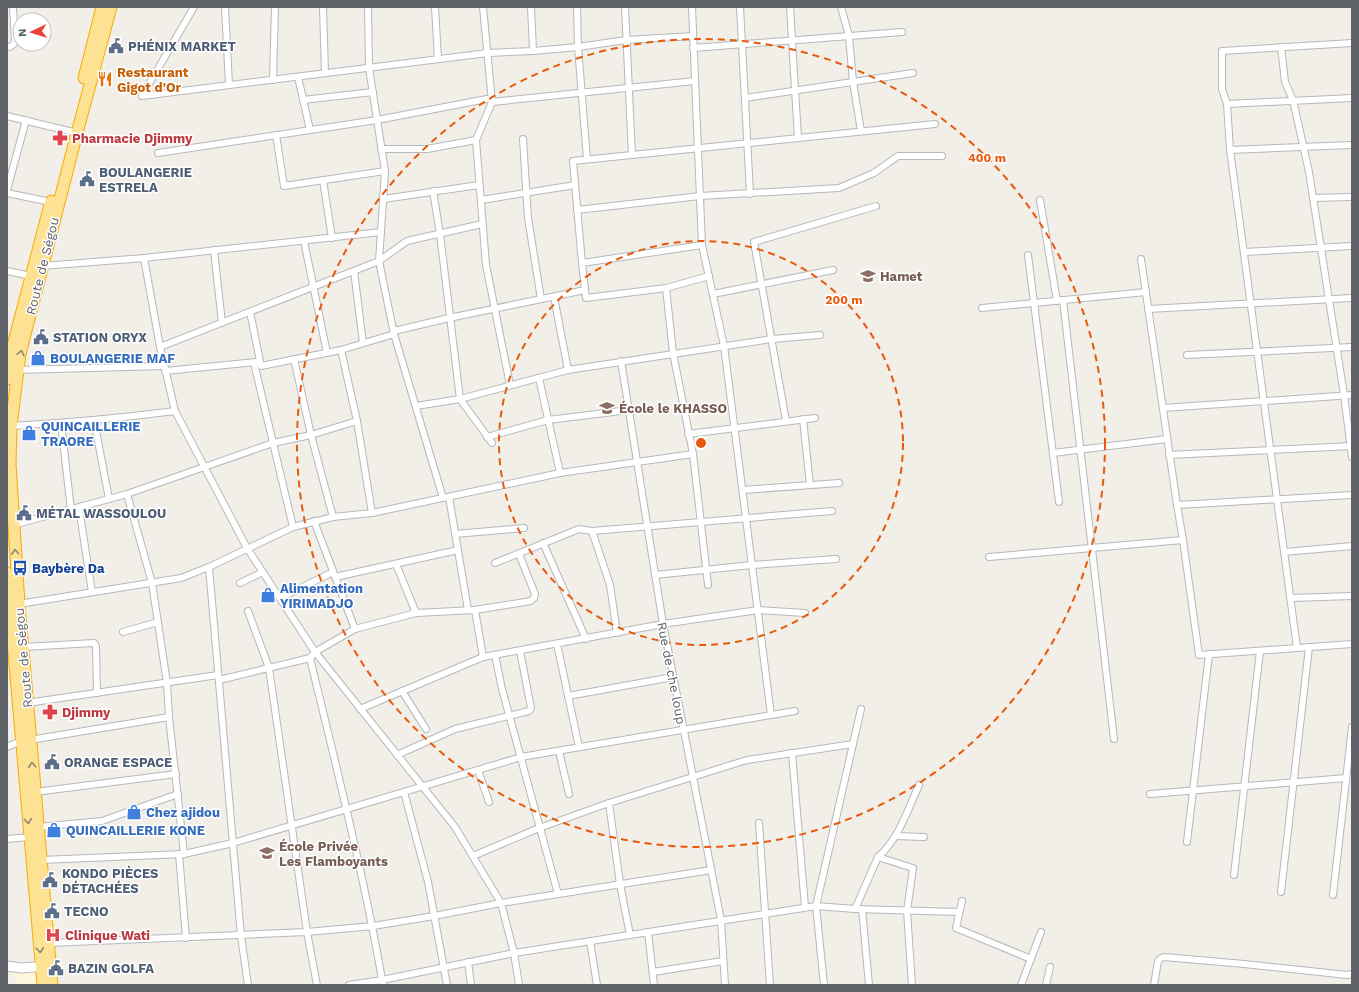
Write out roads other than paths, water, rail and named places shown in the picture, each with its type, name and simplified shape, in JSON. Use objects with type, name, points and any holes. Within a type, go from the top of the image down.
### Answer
[{"type":"highway","name":"Route de Ségou","points":[[52,985],[46,966],[30,837],[26,740],[27,704],[13,524],[10,464],[11,426],[17,370],[102,7]]},
{"type":"highway","name":"Route de Ségou","points":[[7,379],[11,353],[51,202],[111,7]]},
{"type":"highway","name":"Route de Ségou","points":[[7,573],[11,671],[26,740],[35,792],[49,943],[43,985]]},
{"type":"street","points":[[7,47],[15,43],[13,7]]},
{"type":"street","points":[[194,7],[142,96],[488,53],[533,51],[578,47],[626,40],[693,36]]},
{"type":"street","points":[[225,7],[229,85]]},
{"type":"street","points":[[273,80],[275,7]]},
{"type":"street","points":[[323,7],[325,73]]},
{"type":"street","points":[[368,7],[369,68],[385,171],[379,261],[394,332],[416,406],[446,497],[483,657]]},
{"type":"street","points":[[436,7],[438,59]]},
{"type":"street","points":[[483,7],[492,100],[476,140],[480,200],[486,265],[510,385]]},
{"type":"street","points":[[531,7],[533,51]]},
{"type":"street","points":[[577,7],[578,47],[588,159]]},
{"type":"street","points":[[625,7],[632,155]]},
{"type":"street","points":[[692,7],[702,245],[724,346],[771,715]]},
{"type":"street","points":[[740,7],[750,194]]},
{"type":"street","points":[[790,7],[798,138]]},
{"type":"street","points":[[841,7],[848,36],[853,82],[861,132]]},
{"type":"street","points":[[693,48],[902,32]]},
{"type":"street","points":[[1297,648],[1230,150],[1227,104],[1222,90],[1222,51],[1352,43]]},
{"type":"street","points":[[1281,47],[1285,82],[1293,100],[1302,147],[1309,172],[1337,348],[1352,457]]},
{"type":"street","points":[[745,98],[913,73]]},
{"type":"street","points":[[298,77],[310,130]]},
{"type":"street","points":[[158,153],[377,120],[492,100],[629,89],[695,81]]},
{"type":"street","points":[[303,100],[373,92]]},
{"type":"street","points":[[1227,104],[1352,98]]},
{"type":"street","points":[[7,116],[73,132]]},
{"type":"street","points":[[26,120],[7,191],[51,202]]},
{"type":"street","points":[[709,276],[666,288],[586,298],[573,161],[698,147],[935,124]]},
{"type":"street","points":[[276,135],[284,186],[385,171]]},
{"type":"street","points":[[523,139],[528,218],[541,299]]},
{"type":"street","points":[[382,149],[427,149],[476,140]]},
{"type":"street","points":[[1230,150],[1352,145]]},
{"type":"street","points":[[577,210],[700,196],[839,188],[874,173],[898,156],[942,156]]},
{"type":"street","points":[[323,180],[332,238]]},
{"type":"street","points":[[383,199],[479,184]]},
{"type":"street","points":[[480,200],[575,185]]},
{"type":"street","points":[[433,191],[440,234],[449,318],[460,398],[492,443]]},
{"type":"street","points":[[1313,198],[1352,196]]},
{"type":"street","points":[[1040,200],[1060,300],[1081,450],[1114,739]]},
{"type":"street","points":[[786,421],[754,242],[876,206]]},
{"type":"street","points":[[160,347],[379,261],[407,241],[482,224]]},
{"type":"street","points":[[42,266],[144,258],[381,232]]},
{"type":"street","points":[[304,241],[327,353]]},
{"type":"street","points":[[582,263],[702,245]]},
{"type":"street","points":[[1244,252],[1352,246]]},
{"type":"street","points":[[214,250],[222,323]]},
{"type":"street","points":[[1028,255],[1059,502]]},
{"type":"street","points":[[144,258],[164,368],[176,411],[247,548],[315,652],[455,827],[473,856],[501,903],[514,953],[519,985]]},
{"type":"street","points":[[1141,259],[1199,655],[1352,644]]},
{"type":"street","points":[[713,294],[833,270]]},
{"type":"street","points":[[7,271],[31,276]]},
{"type":"street","points":[[354,271],[363,343]]},
{"type":"street","points":[[666,288],[673,353],[693,454],[708,585]]},
{"type":"street","points":[[17,370],[164,368],[257,362],[261,366],[341,350],[394,332],[449,318],[585,290]]},
{"type":"street","points":[[982,308],[1146,292]]},
{"type":"street","points":[[554,297],[568,370]]},
{"type":"street","points":[[1148,309],[1352,298]]},
{"type":"street","points":[[250,312],[257,362],[273,443],[293,526]]},
{"type":"street","points":[[416,406],[460,398],[568,370],[772,339],[820,335]]},
{"type":"street","points":[[1187,355],[1352,347]]},
{"type":"street","points":[[341,350],[357,421],[372,513]]},
{"type":"street","points":[[294,359],[311,434],[333,517]]},
{"type":"street","name":"Rue de che loup","points":[[621,361],[662,624],[721,920],[725,985]]},
{"type":"street","points":[[539,378],[560,473]]},
{"type":"street","points":[[1163,408],[1352,395]]},
{"type":"street","points":[[487,437],[548,420],[629,410]]},
{"type":"street","points":[[11,426],[94,420],[176,411]]},
{"type":"street","points":[[688,434],[815,418]]},
{"type":"street","points":[[803,419],[810,485]]},
{"type":"street","points":[[94,420],[109,499]]},
{"type":"street","points":[[13,524],[79,508],[127,494],[273,443],[357,421]]},
{"type":"street","points":[[61,423],[71,510]]},
{"type":"street","points":[[1053,453],[1167,439]]},
{"type":"street","points":[[1170,455],[1351,446]]},
{"type":"street","points":[[19,604],[181,578],[209,567],[293,526],[333,517],[372,513],[560,473],[693,454]]},
{"type":"street","points":[[742,490],[839,483]]},
{"type":"street","points":[[127,494],[152,582],[167,683],[169,717],[178,794],[186,938]]},
{"type":"street","points":[[1177,506],[1352,495]]},
{"type":"street","points":[[79,508],[92,592]]},
{"type":"street","points":[[495,564],[579,529],[592,531],[832,511]]},
{"type":"street","points":[[314,522],[355,629]]},
{"type":"street","points":[[455,534],[524,528]]},
{"type":"street","points":[[592,531],[610,586],[617,633]]},
{"type":"street","points":[[989,557],[1183,540]]},
{"type":"street","points":[[544,543],[586,639]]},
{"type":"street","points":[[1284,552],[1352,546]]},
{"type":"street","points":[[280,598],[334,574],[396,564],[458,550]]},
{"type":"street","points":[[27,704],[167,683],[219,678],[268,668],[310,658],[315,652],[355,629],[416,613],[472,610],[531,601],[535,594],[519,554]]},
{"type":"street","points":[[655,575],[752,565],[836,559]]},
{"type":"street","points":[[396,564],[416,613]]},
{"type":"street","points":[[209,567],[241,936],[248,985]]},
{"type":"street","points":[[240,583],[263,572]]},
{"type":"street","points":[[1291,598],[1352,596]]},
{"type":"street","points":[[360,709],[483,657],[662,624],[758,610],[805,613]]},
{"type":"street","points":[[248,611],[268,668],[307,932],[317,985]]},
{"type":"street","points":[[122,632],[158,622]]},
{"type":"street","points":[[22,647],[94,643],[96,646],[97,694]]},
{"type":"street","points":[[557,644],[579,747]]},
{"type":"street","points":[[1281,892],[1309,647]]},
{"type":"street","points":[[397,755],[454,729],[529,711],[531,708],[520,651]]},
{"type":"street","points":[[1234,875],[1260,651]]},
{"type":"street","points":[[1187,842],[1209,654]]},
{"type":"street","points":[[495,655],[520,757],[558,894]]},
{"type":"street","points":[[310,658],[347,809],[373,926],[382,982]]},
{"type":"street","points":[[568,696],[673,677]]},
{"type":"street","points":[[402,691],[426,729]]},
{"type":"street","points":[[824,985],[816,906],[861,709]]},
{"type":"street","points":[[41,860],[182,854],[233,843],[520,757],[795,711]]},
{"type":"street","points":[[7,747],[26,740],[169,717]]},
{"type":"street","points":[[1333,895],[1352,727]]},
{"type":"street","points":[[473,856],[540,828],[609,803],[747,760],[853,744]]},
{"type":"street","points":[[559,751],[569,794]]},
{"type":"street","points":[[792,753],[805,907]]},
{"type":"street","points":[[478,770],[489,802]]},
{"type":"street","points":[[35,792],[176,774]]},
{"type":"street","points":[[1150,794],[1346,778]]},
{"type":"street","points":[[869,985],[858,909],[878,857],[885,851],[896,836],[919,785]]},
{"type":"street","points":[[404,792],[428,882],[447,985]]},
{"type":"street","points":[[38,827],[102,821],[178,794]]},
{"type":"street","points":[[609,803],[620,884],[630,935]]},
{"type":"street","points":[[759,822],[770,985]]},
{"type":"street","points":[[896,836],[924,837]]},
{"type":"street","points":[[7,839],[30,837]]},
{"type":"street","points":[[878,857],[914,868],[907,911],[912,985]]},
{"type":"street","points":[[49,943],[241,936],[373,926],[501,903],[711,870]]},
{"type":"street","points":[[962,901],[956,928],[1031,959]]},
{"type":"street","points":[[349,985],[382,982],[444,966],[514,953],[805,907],[816,906],[858,909],[959,912]]},
{"type":"street","points":[[648,932],[654,985]]},
{"type":"street","points":[[1021,985],[1041,932]]},
{"type":"street","points":[[590,941],[597,985]]},
{"type":"street","points":[[1154,985],[1158,961],[1164,957],[1347,975],[1352,974]]},
{"type":"street","points":[[653,972],[724,961]]},
{"type":"street","points":[[468,962],[471,985]]},
{"type":"street","points":[[7,966],[21,968],[46,966]]},
{"type":"street","points":[[1046,985],[1050,967]]},
{"type":"place","name":"PHÉNIX MARKET","points":[[116,46]]},
{"type":"place","name":"Restaurant Gigot d'Or","points":[[105,79]]},
{"type":"place","name":"Pharmacie Djimmy","points":[[60,138]]},
{"type":"place","name":"BOULANGERIE ESTRELA","points":[[87,179]]},
{"type":"place","name":"Hamet","points":[[868,276]]},
{"type":"place","name":"STATION ORYX","points":[[41,337]]},
{"type":"place","name":"BOULANGERIE MAF","points":[[38,358]]},
{"type":"place","name":"École le KHASSO","points":[[607,408]]},
{"type":"place","name":"QUINCAILLERIE TRAORE","points":[[29,433]]},
{"type":"place","name":"MÉTAL WASSOULOU","points":[[24,513]]},
{"type":"place","name":"Baybère Da","points":[[20,568]]},
{"type":"place","name":"Alimentation YIRIMADJO","points":[[268,595]]},
{"type":"place","name":"Djimmy","points":[[50,712]]},
{"type":"place","name":"ORANGE ESPACE","points":[[52,762]]},
{"type":"place","name":"Chez ajidou","points":[[134,812]]},
{"type":"place","name":"QUINCAILLERIE KONE","points":[[54,830]]},
{"type":"place","name":"École Privée Les Flamboyants","points":[[267,853]]},
{"type":"place","name":"KONDO PIÈCES DÉTACHÉES","points":[[50,880]]},
{"type":"place","name":"TECNO","points":[[52,911]]},
{"type":"place","name":"Clinique Wati","points":[[53,935]]},
{"type":"place","name":"BAZIN GOLFA","points":[[56,968]]}]
